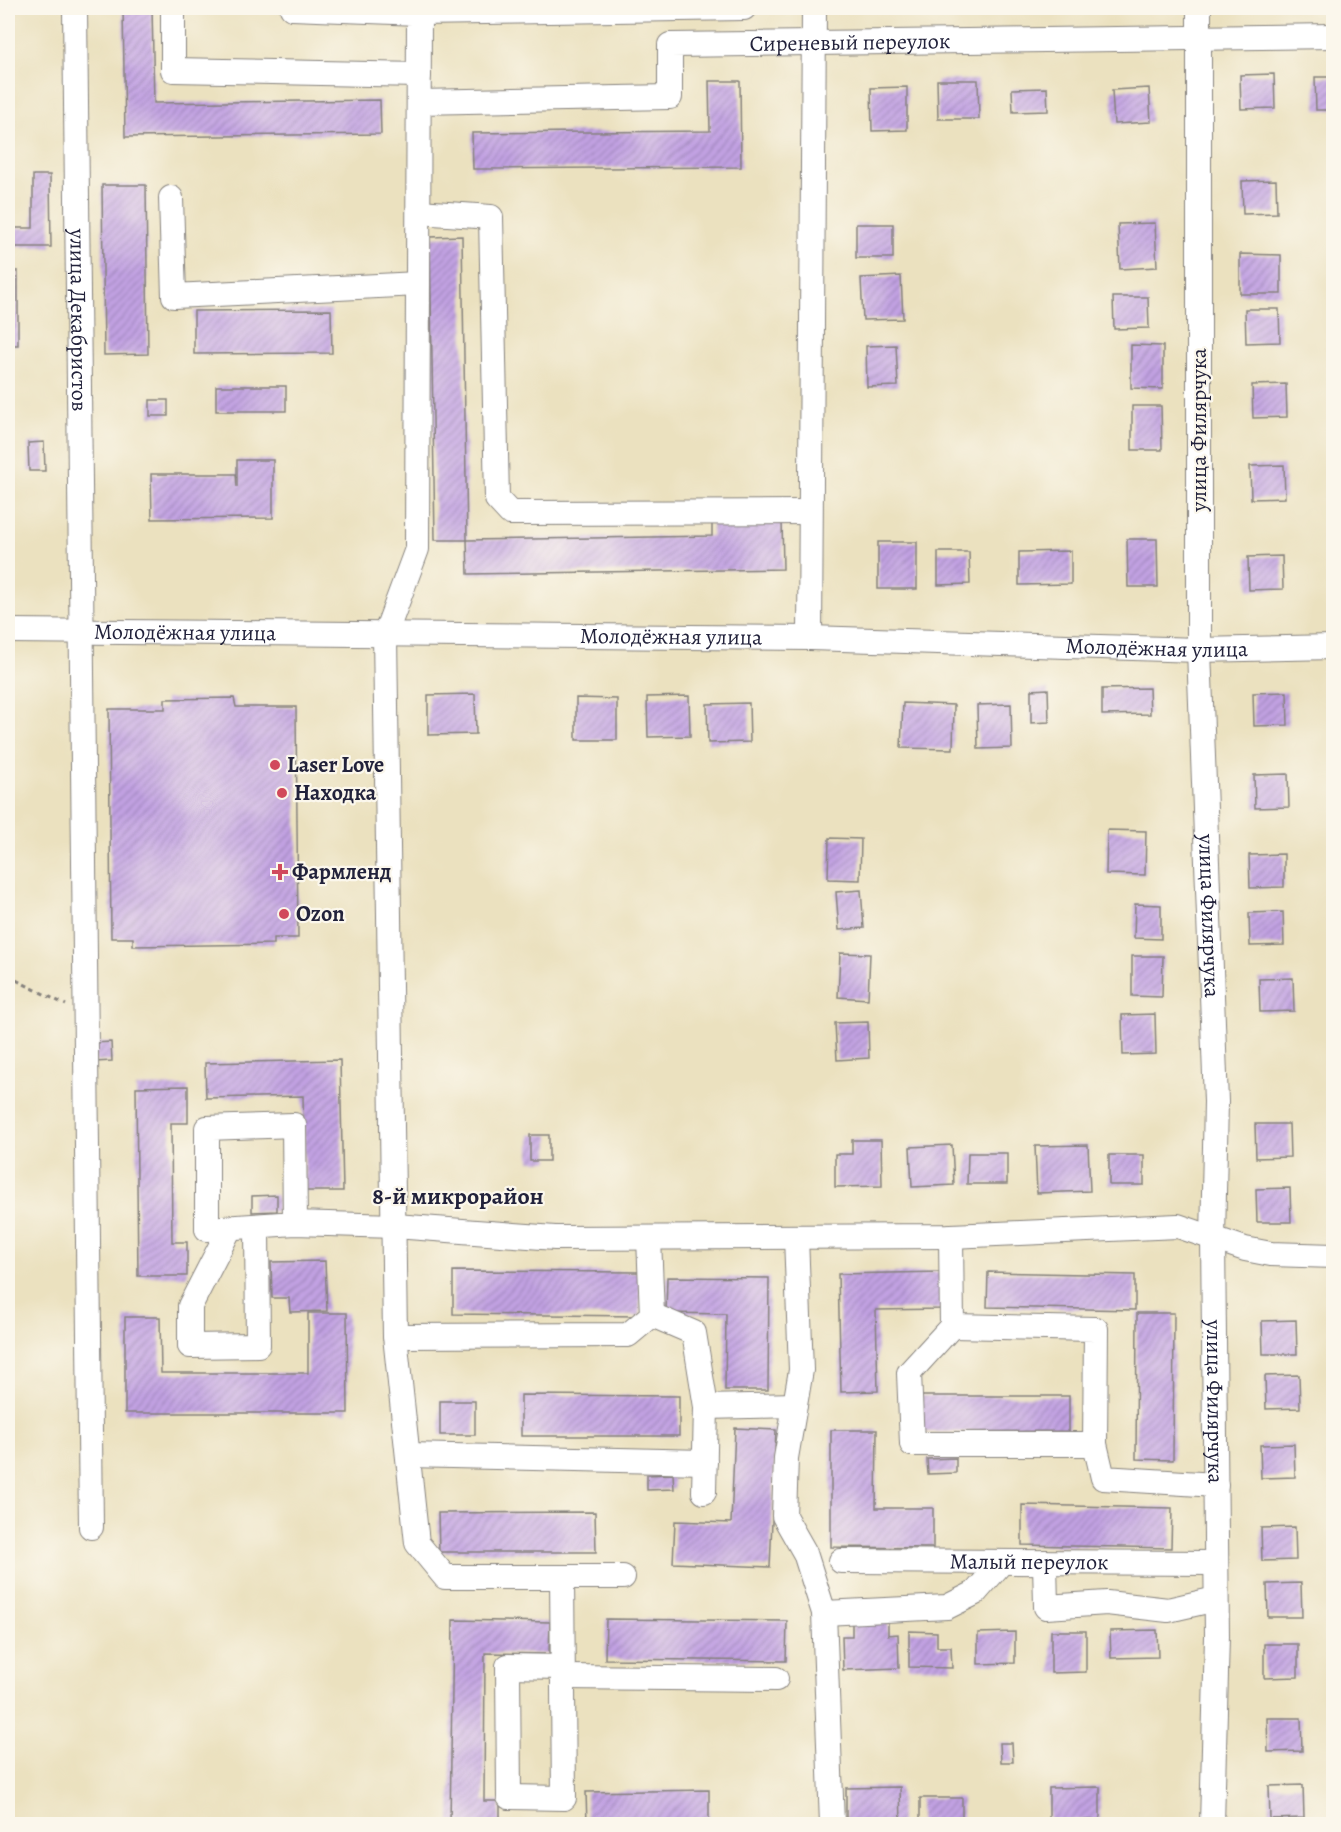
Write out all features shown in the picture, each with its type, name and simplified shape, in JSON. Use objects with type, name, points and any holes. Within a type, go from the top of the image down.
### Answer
[{"type":"street","name":"улица Декабристов","points":[[75,8],[92,1527]]},
{"type":"street","points":[[173,8],[173,70],[419,75]]},
{"type":"street","points":[[292,8],[419,13],[744,8]]},
{"type":"street","points":[[810,638],[814,8]]},
{"type":"street","name":"улица Филярчука","points":[[1199,8],[1199,650],[1216,1102],[1213,1238],[1216,1599],[1212,1824]]},
{"type":"street","points":[[419,13],[417,549],[385,635],[395,1336],[417,1543],[445,1577],[623,1577]]},
{"type":"street","name":"Сиреневый переулок","points":[[419,102],[670,97],[670,45],[1334,36]]},
{"type":"street","points":[[171,198],[174,296],[418,284]]},
{"type":"street","points":[[419,212],[491,217],[497,499],[510,513],[810,512]]},
{"type":"street","name":"Молодёжная улица","points":[[8,631],[810,638],[1199,650],[1334,647]]},
{"type":"street","points":[[295,1223],[294,1125],[207,1128],[207,1229],[295,1223],[395,1226],[555,1238],[649,1238],[951,1236],[1178,1226],[1271,1254],[1334,1256]]},
{"type":"street","points":[[230,1228],[190,1306],[190,1346],[258,1345],[257,1226]]},
{"type":"street","points":[[951,1236],[952,1326],[909,1373],[912,1444],[1095,1444]]},
{"type":"street","points":[[796,1237],[801,1370],[786,1458],[784,1516],[805,1553],[824,1614],[832,1824]]},
{"type":"street","points":[[649,1238],[652,1315]]},
{"type":"street","points":[[395,1336],[628,1335],[652,1315]]},
{"type":"street","points":[[652,1315],[694,1333],[706,1407],[704,1492]]},
{"type":"street","points":[[952,1326],[1096,1329],[1095,1444],[1103,1478],[1216,1485]]},
{"type":"street","points":[[706,1407],[795,1406]]},
{"type":"street","points":[[408,1455],[705,1462]]},
{"type":"street","name":"Малый переулок","points":[[841,1561],[1216,1563]]},
{"type":"street","points":[[824,1614],[947,1607],[975,1593],[1002,1562]]},
{"type":"street","points":[[1045,1562],[1046,1606],[1107,1603],[1168,1610],[1216,1599]]},
{"type":"street","points":[[562,1577],[563,1672],[564,1798],[510,1797],[508,1666],[563,1672],[776,1679]]},
{"type":"path","points":[[8,976],[86,1015]]},
{"type":"building","points":[[123,8],[152,8],[154,103],[380,100],[381,134],[125,137]]},
{"type":"building","points":[[1274,74],[1275,108],[1241,109],[1240,75]]},
{"type":"building","points":[[1315,77],[1334,77],[1334,110],[1316,110]]},
{"type":"building","points":[[937,80],[978,80],[979,119],[938,119]]},
{"type":"building","points":[[709,81],[740,81],[741,167],[473,169],[472,133],[710,131]]},
{"type":"building","points":[[907,87],[907,130],[872,131],[871,88]]},
{"type":"building","points":[[1047,88],[1048,111],[1013,112],[1012,89]]},
{"type":"building","points":[[1149,88],[1151,122],[1114,124],[1112,90]]},
{"type":"building","points":[[33,175],[50,175],[51,247],[8,247],[8,228],[33,228]]},
{"type":"building","points":[[1276,180],[1277,213],[1243,214],[1242,181]]},
{"type":"building","points":[[102,185],[146,185],[148,354],[104,355]]},
{"type":"building","points":[[1155,223],[1157,267],[1120,269],[1118,224]]},
{"type":"building","points":[[856,224],[893,224],[893,258],[856,258]]},
{"type":"building","points":[[462,236],[467,540],[435,540],[430,237]]},
{"type":"building","points":[[1240,254],[1281,255],[1281,294],[1240,294]]},
{"type":"building","points":[[8,271],[18,271],[18,345],[8,345]]},
{"type":"building","points":[[901,276],[903,319],[863,320],[861,278]]},
{"type":"building","points":[[1113,297],[1148,297],[1149,328],[1114,329]]},
{"type":"building","points":[[1245,309],[1279,309],[1280,342],[1246,343]]},
{"type":"building","points":[[331,310],[332,353],[194,354],[194,311]]},
{"type":"building","points":[[896,345],[898,386],[867,387],[866,346]]},
{"type":"building","points":[[1131,345],[1163,346],[1163,389],[1131,388]]},
{"type":"building","points":[[1286,384],[1287,417],[1253,418],[1252,385]]},
{"type":"building","points":[[216,386],[286,386],[286,411],[216,411]]},
{"type":"building","points":[[150,400],[168,400],[168,416],[150,416]]},
{"type":"building","points":[[1132,406],[1161,406],[1162,450],[1132,450]]},
{"type":"building","points":[[44,442],[45,471],[29,471],[28,443]]},
{"type":"building","points":[[237,460],[273,460],[273,518],[152,519],[151,474],[236,474],[237,487]]},
{"type":"building","points":[[1284,465],[1285,498],[1251,499],[1250,466]]},
{"type":"building","points":[[782,520],[783,569],[468,574],[467,540],[712,536],[712,521]]},
{"type":"building","points":[[1127,539],[1157,539],[1158,587],[1128,587]]},
{"type":"building","points":[[878,542],[917,542],[917,589],[878,589]]},
{"type":"building","points":[[1071,551],[1071,584],[1019,585],[1019,552]]},
{"type":"building","points":[[938,552],[969,552],[970,584],[938,585]]},
{"type":"building","points":[[1282,556],[1283,589],[1249,590],[1248,557]]},
{"type":"building","points":[[1149,688],[1150,714],[1102,715],[1102,689]]},
{"type":"building","points":[[1048,689],[1049,722],[1031,723],[1031,690]]},
{"type":"building","points":[[1287,692],[1288,725],[1254,726],[1253,693]]},
{"type":"building","points":[[475,694],[476,734],[428,735],[428,695]]},
{"type":"building","points":[[689,696],[690,736],[648,737],[647,697]]},
{"type":"building","points":[[234,698],[236,707],[296,707],[298,938],[274,938],[274,944],[133,946],[133,938],[111,938],[109,709],[165,709],[165,699]]},
{"type":"building","points":[[576,698],[617,699],[617,740],[576,740]]},
{"type":"building","points":[[749,703],[750,742],[708,743],[707,704]]},
{"type":"building","points":[[903,703],[954,705],[953,749],[901,748]]},
{"type":"building","points":[[1011,704],[1012,748],[978,749],[977,705]]},
{"type":"building","points":[[1288,774],[1289,807],[1255,808],[1254,775]]},
{"type":"building","points":[[1107,830],[1146,831],[1145,875],[1106,874]]},
{"type":"building","points":[[829,838],[861,839],[860,880],[828,879]]},
{"type":"building","points":[[1284,854],[1284,887],[1250,888],[1249,855]]},
{"type":"building","points":[[861,890],[864,928],[839,930],[836,892]]},
{"type":"building","points":[[1135,904],[1161,905],[1161,939],[1134,938]]},
{"type":"building","points":[[1283,912],[1284,945],[1250,946],[1249,913]]},
{"type":"building","points":[[840,953],[870,954],[868,999],[838,997]]},
{"type":"building","points":[[1132,956],[1163,956],[1162,997],[1132,996]]},
{"type":"building","points":[[1293,978],[1294,1011],[1260,1012],[1259,979]]},
{"type":"building","points":[[1155,1014],[1156,1054],[1123,1055],[1122,1015]]},
{"type":"building","points":[[868,1022],[869,1058],[837,1060],[835,1023]]},
{"type":"building","points":[[111,1042],[112,1061],[95,1062],[94,1043]]},
{"type":"building","points":[[340,1060],[343,1191],[305,1191],[303,1096],[206,1098],[205,1063]]},
{"type":"building","points":[[188,1086],[188,1123],[171,1123],[172,1242],[187,1242],[187,1276],[138,1276],[136,1087]]},
{"type":"building","points":[[1255,1124],[1289,1124],[1290,1157],[1256,1158]]},
{"type":"building","points":[[530,1135],[549,1135],[549,1161],[530,1161]]},
{"type":"building","points":[[852,1140],[881,1140],[882,1186],[835,1187],[835,1154],[852,1154]]},
{"type":"building","points":[[952,1145],[954,1185],[912,1187],[910,1147]]},
{"type":"building","points":[[1088,1145],[1090,1191],[1037,1193],[1035,1146]]},
{"type":"building","points":[[968,1153],[1007,1153],[1007,1184],[967,1184]]},
{"type":"building","points":[[1109,1155],[1144,1155],[1144,1185],[1109,1185]]},
{"type":"building","points":[[1290,1188],[1291,1222],[1257,1222],[1256,1189]]},
{"type":"building","points":[[277,1195],[277,1211],[252,1212],[252,1196]]},
{"type":"building","points":[[325,1261],[327,1311],[290,1312],[289,1298],[272,1298],[271,1262]]},
{"type":"building","points":[[453,1271],[640,1272],[640,1316],[453,1314]]},
{"type":"building","points":[[942,1272],[942,1309],[876,1310],[878,1391],[841,1392],[838,1274]]},
{"type":"building","points":[[988,1272],[1135,1275],[1135,1310],[987,1307]]},
{"type":"building","points":[[667,1277],[769,1278],[768,1390],[725,1390],[726,1314],[666,1313]]},
{"type":"building","points":[[308,1313],[347,1313],[348,1413],[125,1413],[125,1317],[160,1317],[161,1373],[308,1373]]},
{"type":"building","points":[[1137,1313],[1174,1313],[1173,1460],[1136,1459]]},
{"type":"building","points":[[1296,1320],[1297,1354],[1263,1354],[1262,1321]]},
{"type":"building","points":[[1299,1375],[1300,1408],[1266,1409],[1265,1376]]},
{"type":"building","points":[[521,1395],[679,1396],[679,1436],[521,1436]]},
{"type":"building","points":[[921,1396],[1069,1396],[1069,1431],[921,1432]]},
{"type":"building","points":[[440,1401],[475,1401],[475,1435],[440,1435]]},
{"type":"building","points":[[735,1428],[776,1430],[770,1567],[673,1563],[675,1521],[731,1523]]},
{"type":"building","points":[[831,1430],[877,1430],[876,1508],[933,1508],[933,1548],[831,1547]]},
{"type":"building","points":[[1294,1444],[1295,1477],[1261,1478],[1260,1445]]},
{"type":"building","points":[[956,1458],[956,1473],[928,1474],[927,1459]]},
{"type":"building","points":[[673,1474],[674,1489],[647,1490],[647,1475]]},
{"type":"building","points":[[1022,1505],[1172,1508],[1171,1548],[1022,1545]]},
{"type":"building","points":[[595,1512],[596,1552],[439,1552],[438,1513]]},
{"type":"building","points":[[1295,1527],[1296,1560],[1262,1561],[1261,1528]]},
{"type":"building","points":[[1301,1583],[1302,1617],[1268,1617],[1267,1584]]},
{"type":"building","points":[[606,1619],[787,1621],[786,1661],[605,1659]]},
{"type":"building","points":[[453,1620],[550,1622],[549,1654],[485,1653],[484,1801],[500,1801],[500,1824],[450,1824]]},
{"type":"building","points":[[888,1622],[888,1635],[898,1634],[899,1668],[843,1670],[842,1636],[852,1636],[852,1623]]},
{"type":"building","points":[[1157,1630],[1158,1657],[1111,1658],[1110,1631]]},
{"type":"building","points":[[909,1631],[937,1632],[937,1647],[951,1647],[952,1668],[909,1667]]},
{"type":"building","points":[[1051,1631],[1086,1631],[1086,1672],[1051,1673]]},
{"type":"building","points":[[1015,1632],[1015,1663],[978,1664],[978,1633]]},
{"type":"building","points":[[1264,1644],[1298,1644],[1298,1677],[1264,1678]]},
{"type":"building","points":[[1267,1718],[1301,1718],[1302,1751],[1268,1752]]},
{"type":"building","points":[[1000,1743],[1012,1743],[1013,1762],[1001,1762]]},
{"type":"building","points":[[1303,1785],[1304,1818],[1270,1819],[1269,1786]]},
{"type":"building","points":[[900,1787],[901,1824],[846,1824],[846,1788]]},
{"type":"building","points":[[1100,1787],[1100,1820],[1049,1820],[1049,1788]]},
{"type":"building","points":[[709,1790],[709,1824],[587,1824],[586,1792]]},
{"type":"building","points":[[920,1798],[962,1798],[962,1824],[920,1824]]},
{"type":"place","name":"Laser Love","points":[[275,765]]},
{"type":"place","name":"Находка","points":[[282,793]]},
{"type":"place","name":"Фармленд","points":[[280,872]]},
{"type":"place","name":"Ozon","points":[[284,914]]},
{"type":"district","name":"8-й микрорайон","points":[[458,1196]]}]
